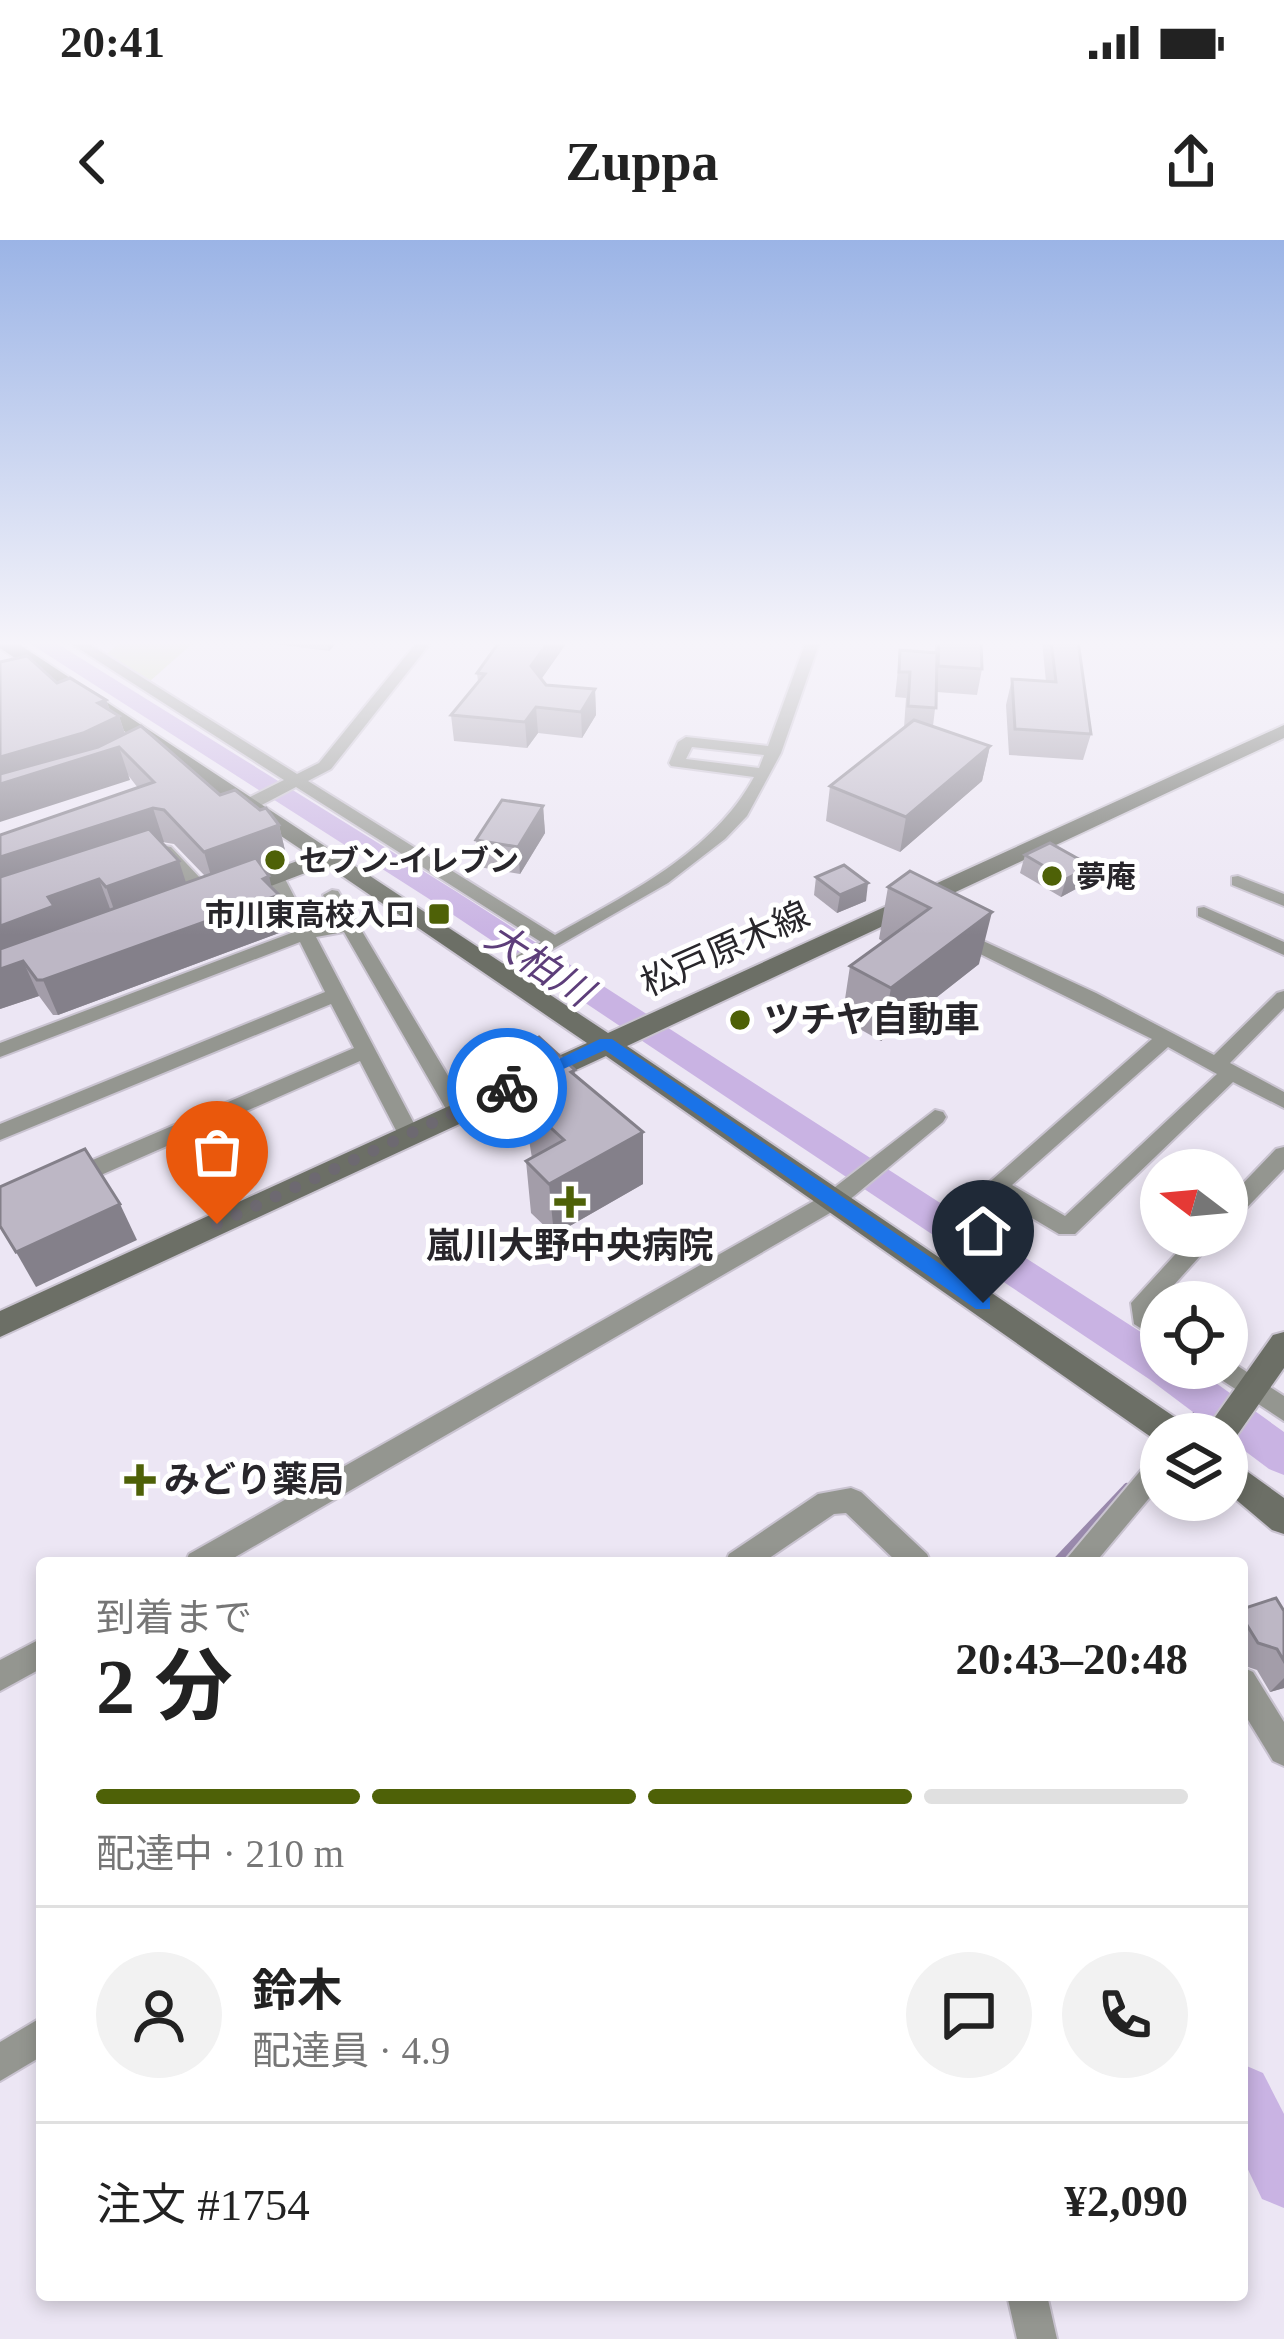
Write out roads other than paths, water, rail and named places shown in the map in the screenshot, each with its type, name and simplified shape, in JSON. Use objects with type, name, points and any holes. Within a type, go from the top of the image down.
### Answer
[{"type":"street","points":[[151,739],[502,972],[613,1039],[843,1195],[1144,1413]]},
{"type":"street","points":[[231,739],[553,942]]},
{"type":"street","points":[[250,804],[325,766],[347,739]]},
{"type":"street","points":[[502,972],[618,907],[726,827],[743,809],[775,739]]},
{"type":"street","name":"松戸原木線","points":[[0,1324],[659,1018],[909,914],[1268,739]]},
{"type":"street","points":[[760,773],[677,763],[686,742],[770,751]]},
{"type":"street","points":[[135,756],[161,745]]},
{"type":"street","points":[[145,858],[165,851],[200,904],[330,856]]},
{"type":"street","points":[[275,877],[408,1133]]},
{"type":"street","points":[[1238,881],[1275,898]]},
{"type":"street","points":[[332,895],[458,1111]]},
{"type":"street","points":[[1231,925],[1275,898]]},
{"type":"street","points":[[1204,913],[1284,949]]},
{"type":"street","points":[[1,1049],[305,934],[349,925]]},
{"type":"street","points":[[942,928],[1284,1101]]},
{"type":"street","points":[[0,1132],[335,994]]},
{"type":"street","points":[[1166,1038],[996,1186],[1067,1228],[1223,1069],[1284,997]]},
{"type":"street","points":[[43,1192],[363,1052]]},
{"type":"street","points":[[210,1557],[843,1195],[935,1117]]},
{"type":"street","points":[[1248,1192],[1284,1155]]},
{"type":"street","points":[[1163,1281],[1186,1257]]},
{"type":"street","points":[[1234,1413],[1284,1344]]},
{"type":"street","points":[[1248,1389],[1284,1410]]},
{"type":"street","points":[[1082,1557],[1140,1490]]},
{"type":"street","points":[[1248,1490],[1284,1520]]},
{"type":"street","points":[[749,1557],[828,1503],[851,1500],[911,1557]]},
{"type":"street","points":[[0,1676],[36,1655]]},
{"type":"street","points":[[1248,1692],[1284,1750]]},
{"type":"street","points":[[0,2063],[36,2039]]},
{"type":"street","points":[[1028,2301],[1037,2339]]},
{"type":"waterway","name":"大柏川","points":[[193,739],[447,898],[1140,1352]]},
{"type":"waterway","name":"大柏川","points":[[1193,1389],[1284,1456]]},
{"type":"waterway","points":[[1198,1413],[1211,1399]]},
{"type":"waterway","points":[[1061,1557],[1127,1487]]},
{"type":"waterway","points":[[1248,2106],[1284,2177]]},
{"type":"place","name":"セブン-イレブン","points":[[275,860]]},
{"type":"place","name":"夢庵","points":[[1052,876]]},
{"type":"place","name":"市川東高校入口","points":[[439,914]]},
{"type":"place","name":"ツチヤ自動車","points":[[740,1020]]},
{"type":"place","name":"嵐川大野中央病院","points":[[570,1202]]},
{"type":"place","name":"みどり薬局","points":[[140,1480]]}]
